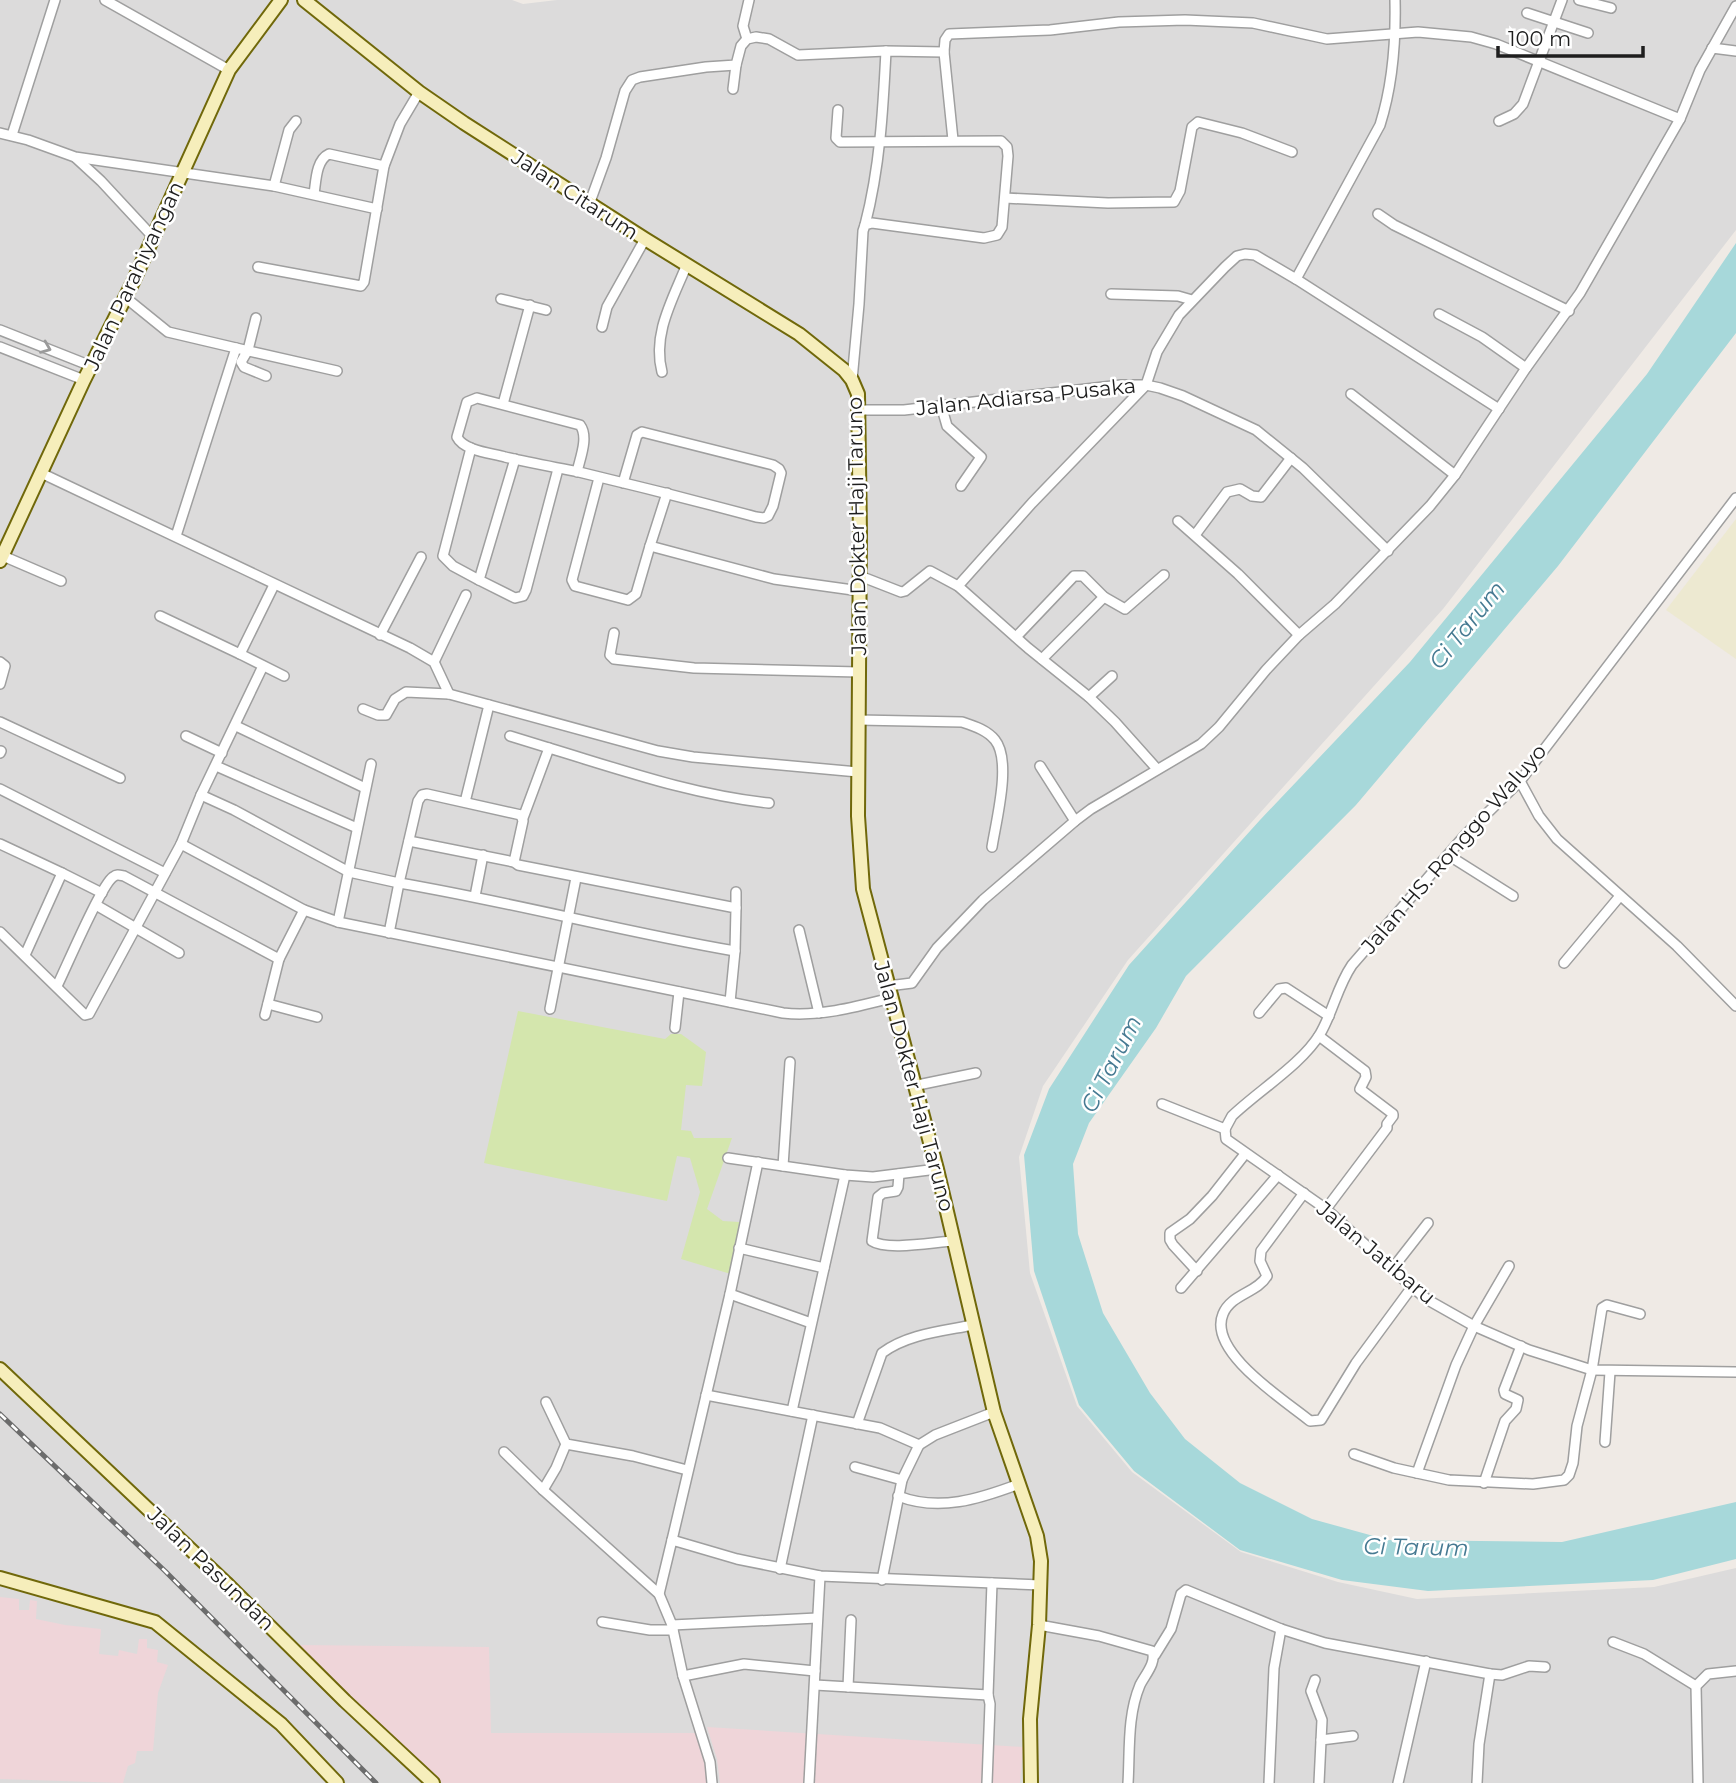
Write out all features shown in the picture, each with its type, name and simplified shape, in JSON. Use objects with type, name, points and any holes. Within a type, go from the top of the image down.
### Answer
[{"type":"street","points":[[12,135],[55,0]]},
{"type":"street","points":[[104,0],[229,70]]},
{"type":"street","name":"Jalan Parahiyangan","points":[[1,559],[84,380],[126,298],[229,70],[281,0]]},
{"type":"street","name":"Jalan Citarum","points":[[304,0],[419,92],[645,239],[799,334],[834,360],[852,380]]},
{"type":"street","points":[[747,39],[743,26],[749,0]]},
{"type":"street","points":[[1296,279],[1380,125],[1387,100],[1396,33],[1395,0]]},
{"type":"street","points":[[1499,121],[1514,114],[1523,104],[1562,0]]},
{"type":"street","points":[[1579,0],[1611,8]]},
{"type":"street","points":[[181,844],[304,910],[338,922],[792,1014],[819,1013],[912,983],[937,948],[992,892],[1075,821],[1201,744],[1299,635],[1335,604],[1430,506],[1455,475],[1569,310],[1679,119],[1700,70],[1736,6]]},
{"type":"street","points":[[1527,13],[1588,33]]},
{"type":"street","points":[[953,140],[944,52],[944,40],[949,34],[1050,30],[1130,21],[1253,23],[1327,39],[1432,33],[1478,39],[1679,119]]},
{"type":"street","points":[[733,89],[741,46],[747,39],[756,37],[769,38],[798,55],[886,51],[944,52]]},
{"type":"street","points":[[1712,48],[1736,51]]},
{"type":"street","points":[[852,380],[863,231],[875,187],[881,142],[886,51]]},
{"type":"street","points":[[590,202],[625,91],[632,80],[736,65]]},
{"type":"street","points":[[258,267],[361,286],[374,235],[384,166],[400,124],[419,92]]},
{"type":"street","points":[[838,110],[836,138],[840,142],[1001,141],[1007,147],[1002,227],[997,235],[984,238],[872,223],[865,225]]},
{"type":"street","points":[[274,186],[289,130],[296,121]]},
{"type":"street","points":[[1005,198],[1108,203],[1174,202],[1180,191],[1192,127],[1198,122],[1242,133],[1292,152]]},
{"type":"street","points":[[0,133],[75,157],[274,186],[377,209]]},
{"type":"street","points":[[314,194],[320,161],[329,154],[384,166]]},
{"type":"street","points":[[75,157],[153,237]]},
{"type":"street","points":[[1378,214],[1569,310]]},
{"type":"street","points":[[602,327],[607,307],[645,239]]},
{"type":"street","points":[[958,586],[1032,503],[1146,385],[1157,352],[1168,331],[1192,300],[1237,256],[1255,255],[1499,409]]},
{"type":"street","points":[[662,372],[658,358],[661,329],[687,264]]},
{"type":"street","points":[[1111,294],[1178,296],[1192,300]]},
{"type":"street","points":[[126,298],[168,332],[337,371]]},
{"type":"street","points":[[501,299],[546,310]]},
{"type":"street","points":[[503,404],[530,305]]},
{"type":"street","points":[[1439,314],[1482,337],[1527,368]]},
{"type":"street","points":[[256,318],[248,350],[241,362],[242,366],[267,376]]},
{"type":"street","points":[[0,330],[91,366]]},
{"type":"street","points":[[0,347],[84,380]]},
{"type":"street","points":[[176,536],[236,348]]},
{"type":"street","name":"Jalan Dokter Haji Taruno","points":[[852,380],[858,394],[860,410],[858,772],[863,889],[937,1169],[994,1412],[1038,1544],[1041,1585],[1030,1719],[1031,1783]]},
{"type":"street","name":"Jalan Adiarsa Pusaka","points":[[860,410],[904,410],[1013,396],[1146,385],[1183,396],[1256,430],[1291,458],[1388,551]]},
{"type":"street","points":[[1351,394],[1455,475]]},
{"type":"street","points":[[577,472],[584,439],[584,431],[580,425],[477,398],[467,402],[457,437],[471,448],[764,518],[773,506],[781,473],[779,468],[773,466],[647,431],[637,435],[623,484]]},
{"type":"street","points":[[941,405],[947,426],[981,457],[961,486]]},
{"type":"street","points":[[471,448],[443,556],[453,566],[515,598],[523,596],[533,567],[558,469]]},
{"type":"street","points":[[1195,535],[1227,492],[1240,489],[1252,496],[1261,497],[1291,458]]},
{"type":"street","points":[[479,580],[515,459]]},
{"type":"street","points":[[41,473],[410,648],[434,662],[449,694]]},
{"type":"street","points":[[600,478],[572,580],[575,586],[628,600],[636,594],[667,493]]},
{"type":"street","name":"Jalan HS. Ronggo Waluyo","points":[[1225,1129],[1232,1116],[1298,1059],[1319,1036],[1339,985],[1352,965],[1448,855],[1520,780],[1736,498]]},
{"type":"street","points":[[1178,521],[1238,574],[1299,635]]},
{"type":"street","points":[[650,546],[774,579],[860,591]]},
{"type":"street","points":[[380,635],[421,556]]},
{"type":"street","points":[[1,559],[61,581]]},
{"type":"street","points":[[860,576],[901,592],[930,571],[958,586],[1088,697],[1115,722],[1157,769]]},
{"type":"street","points":[[1016,637],[1074,576],[1083,576],[1104,597],[1125,609],[1164,575]]},
{"type":"street","points":[[240,654],[274,585]]},
{"type":"street","points":[[434,662],[466,595]]},
{"type":"street","points":[[1042,659],[1104,597]]},
{"type":"street","points":[[160,616],[284,676]]},
{"type":"street","points":[[614,633],[610,654],[614,659],[694,668],[859,672]]},
{"type":"street","points":[[0,662],[5,666],[0,684]]},
{"type":"street","points":[[0,932],[85,1015],[89,1014],[181,844],[201,795],[263,666]]},
{"type":"street","points":[[1088,697],[1112,676]]},
{"type":"street","points":[[363,709],[386,715],[395,699],[406,692],[449,694],[658,751],[692,757],[858,772]]},
{"type":"street","points":[[465,802],[489,705]]},
{"type":"street","points":[[858,720],[962,722],[986,732],[995,740],[1001,751],[1003,766],[992,847]]},
{"type":"street","points":[[0,722],[120,778]]},
{"type":"street","points":[[236,726],[365,788]]},
{"type":"street","points":[[187,736],[222,753]]},
{"type":"street","points":[[509,736],[689,790],[769,803]]},
{"type":"street","points":[[514,862],[523,818],[549,748]]},
{"type":"street","points":[[338,922],[371,764]]},
{"type":"street","points":[[216,766],[357,828]]},
{"type":"street","points":[[1040,766],[1075,821]]},
{"type":"street","points":[[1520,780],[1539,816],[1557,839],[1676,946],[1736,1006]]},
{"type":"street","points":[[0,789],[165,873]]},
{"type":"street","points":[[201,795],[349,872],[736,951]]},
{"type":"street","points":[[389,933],[418,801],[422,795],[516,813],[523,818]]},
{"type":"street","points":[[409,841],[483,855],[576,878],[736,908]]},
{"type":"street","points":[[0,844],[102,893]]},
{"type":"street","points":[[475,896],[483,855]]},
{"type":"street","points":[[1448,855],[1513,896]]},
{"type":"street","points":[[25,955],[62,873]]},
{"type":"street","points":[[57,986],[102,893],[111,878],[117,875],[124,876],[279,959]]},
{"type":"street","points":[[550,1009],[576,878]]},
{"type":"street","points":[[730,1002],[736,951],[736,892]]},
{"type":"street","points":[[1564,962],[1619,895]]},
{"type":"street","points":[[96,905],[179,953]]},
{"type":"street","points":[[265,1015],[279,959],[304,910]]},
{"type":"street","points":[[799,930],[819,1013]]},
{"type":"street","points":[[1259,1013],[1279,989],[1286,988],[1329,1016]]},
{"type":"street","points":[[675,1028],[679,992]]},
{"type":"street","points":[[268,1004],[317,1017]]},
{"type":"street","points":[[1319,1036],[1365,1071],[1366,1077],[1360,1089],[1393,1114],[1387,1128],[1326,1209]]},
{"type":"street","points":[[783,1166],[790,1062]]},
{"type":"street","points":[[914,1086],[976,1073]]},
{"type":"street","name":"Jalan Jatibaru","points":[[1162,1104],[1225,1129],[1226,1139],[1326,1209],[1412,1287],[1474,1326],[1549,1358],[1592,1370],[1736,1371]]},
{"type":"street","points":[[1197,1271],[1173,1245],[1170,1233],[1190,1219],[1212,1196],[1245,1154]]},
{"type":"street","points":[[728,1158],[873,1177],[937,1169]]},
{"type":"street","points":[[659,1594],[730,1294],[758,1162]]},
{"type":"street","points":[[899,1174],[896,1191],[883,1193],[878,1197],[872,1241],[879,1245],[954,1241]]},
{"type":"street","points":[[792,1411],[845,1175]]},
{"type":"street","points":[[1181,1288],[1278,1175]]},
{"type":"street","points":[[1304,1194],[1261,1251],[1260,1261],[1267,1276],[1263,1282],[1239,1296],[1222,1314],[1221,1326],[1229,1351],[1250,1374],[1310,1422],[1321,1420],[1356,1363],[1412,1287]]},
{"type":"street","points":[[1392,1269],[1428,1223]]},
{"type":"street","points":[[740,1248],[824,1268]]},
{"type":"street","points":[[1417,1473],[1452,1376],[1474,1326],[1509,1266]]},
{"type":"street","points":[[730,1294],[811,1323]]},
{"type":"street","points":[[1354,1454],[1449,1480],[1556,1483],[1564,1480],[1569,1475],[1577,1426],[1592,1370],[1604,1306],[1640,1314]]},
{"type":"street","points":[[857,1424],[882,1353],[910,1339],[973,1325]]},
{"type":"street","points":[[1484,1483],[1505,1421],[1518,1404],[1518,1400],[1505,1394],[1504,1390],[1521,1346]]},
{"type":"street","name":"Jalan Pasundan","points":[[0,1369],[226,1583],[421,1777],[433,1783]]},
{"type":"street","points":[[1605,1442],[1610,1372]]},
{"type":"street","points":[[706,1395],[880,1428],[919,1445]]},
{"type":"street","points":[[543,1490],[566,1444],[546,1402]]},
{"type":"street","points":[[882,1580],[902,1480],[919,1445],[935,1435],[994,1412]]},
{"type":"street","points":[[780,1569],[813,1416]]},
{"type":"street","points":[[566,1444],[633,1456],[687,1470]]},
{"type":"street","points":[[505,1452],[543,1490],[659,1594],[672,1627],[683,1676],[710,1762],[712,1783]]},
{"type":"street","points":[[855,1467],[902,1480]]},
{"type":"street","points":[[898,1496],[918,1502],[953,1504],[990,1495],[1019,1483]]},
{"type":"street","points":[[672,1540],[780,1569],[820,1576],[1041,1585]]},
{"type":"street","points":[[809,1783],[820,1576]]},
{"type":"street","points":[[0,1578],[155,1622],[281,1724],[337,1783]]},
{"type":"street","points":[[987,1783],[992,1583]]},
{"type":"street","points":[[1128,1783],[1133,1707],[1155,1655],[1171,1629],[1181,1594],[1186,1590],[1281,1629],[1325,1643],[1490,1674],[1508,1673],[1519,1667],[1545,1667]]},
{"type":"street","points":[[602,1622],[650,1630],[817,1618]]},
{"type":"street","points":[[848,1687],[851,1620]]},
{"type":"street","points":[[1039,1625],[1123,1641],[1149,1648],[1155,1655]]},
{"type":"street","points":[[1269,1783],[1274,1668],[1281,1629]]},
{"type":"street","points":[[1614,1642],[1644,1654],[1696,1686]]},
{"type":"street","points":[[1398,1783],[1426,1661]]},
{"type":"street","points":[[683,1676],[744,1664],[815,1671]]},
{"type":"street","points":[[1698,1783],[1696,1686],[1708,1674],[1736,1671]]},
{"type":"street","points":[[1477,1783],[1479,1744],[1490,1674]]},
{"type":"street","points":[[1315,1680],[1311,1691],[1322,1714],[1319,1783]]},
{"type":"street","points":[[815,1685],[988,1695]]},
{"type":"street","points":[[1321,1740],[1353,1736]]},
{"type":"shaded area","points":[[0,0],[512,0],[523,4],[557,0],[1736,0],[1736,230],[1443,609],[1128,960],[1043,1086],[1019,1157],[1030,1273],[1077,1406],[1132,1472],[1241,1552],[1338,1582],[1417,1599],[1654,1587],[1736,1568],[1736,1783],[0,1783]]},
{"type":"shaded area","points":[[1736,519],[1736,659],[1666,610]]},
{"type":"shaded area","points":[[0,1597],[19,1599],[19,1610],[29,1610],[30,1600],[37,1601],[36,1619],[101,1629],[99,1654],[118,1656],[119,1650],[137,1654],[139,1639],[147,1639],[147,1648],[158,1650],[157,1662],[168,1665],[158,1693],[153,1751],[137,1751],[135,1763],[128,1766],[123,1783],[0,1779]]},
{"type":"shaded area","points":[[297,1645],[489,1647],[491,1733],[699,1733],[709,1772],[709,1783],[442,1783]]},
{"type":"shaded area","points":[[707,1727],[1023,1747],[1020,1783],[720,1783],[717,1759]]},
{"type":"green space","points":[[518,1011],[665,1039],[671,1034],[681,1034],[706,1052],[702,1086],[686,1085],[681,1130],[691,1131],[694,1138],[732,1138],[707,1209],[723,1221],[739,1222],[734,1275],[681,1259],[700,1192],[690,1158],[677,1156],[667,1201],[484,1163]]},
{"type":"water","name":"Ci Tarum","points":[[1736,243],[1736,333],[1558,566],[1356,805],[1186,976],[1156,1028],[1089,1123],[1073,1164],[1078,1234],[1103,1313],[1150,1393],[1185,1439],[1240,1483],[1312,1519],[1388,1540],[1562,1542],[1736,1502],[1736,1559],[1653,1580],[1428,1591],[1342,1580],[1240,1550],[1134,1471],[1079,1405],[1034,1271],[1024,1155],[1049,1089],[1129,965],[1260,820],[1410,662],[1647,374]]},
{"type":"railway","points":[[0,1414],[165,1571],[376,1783]]}]
